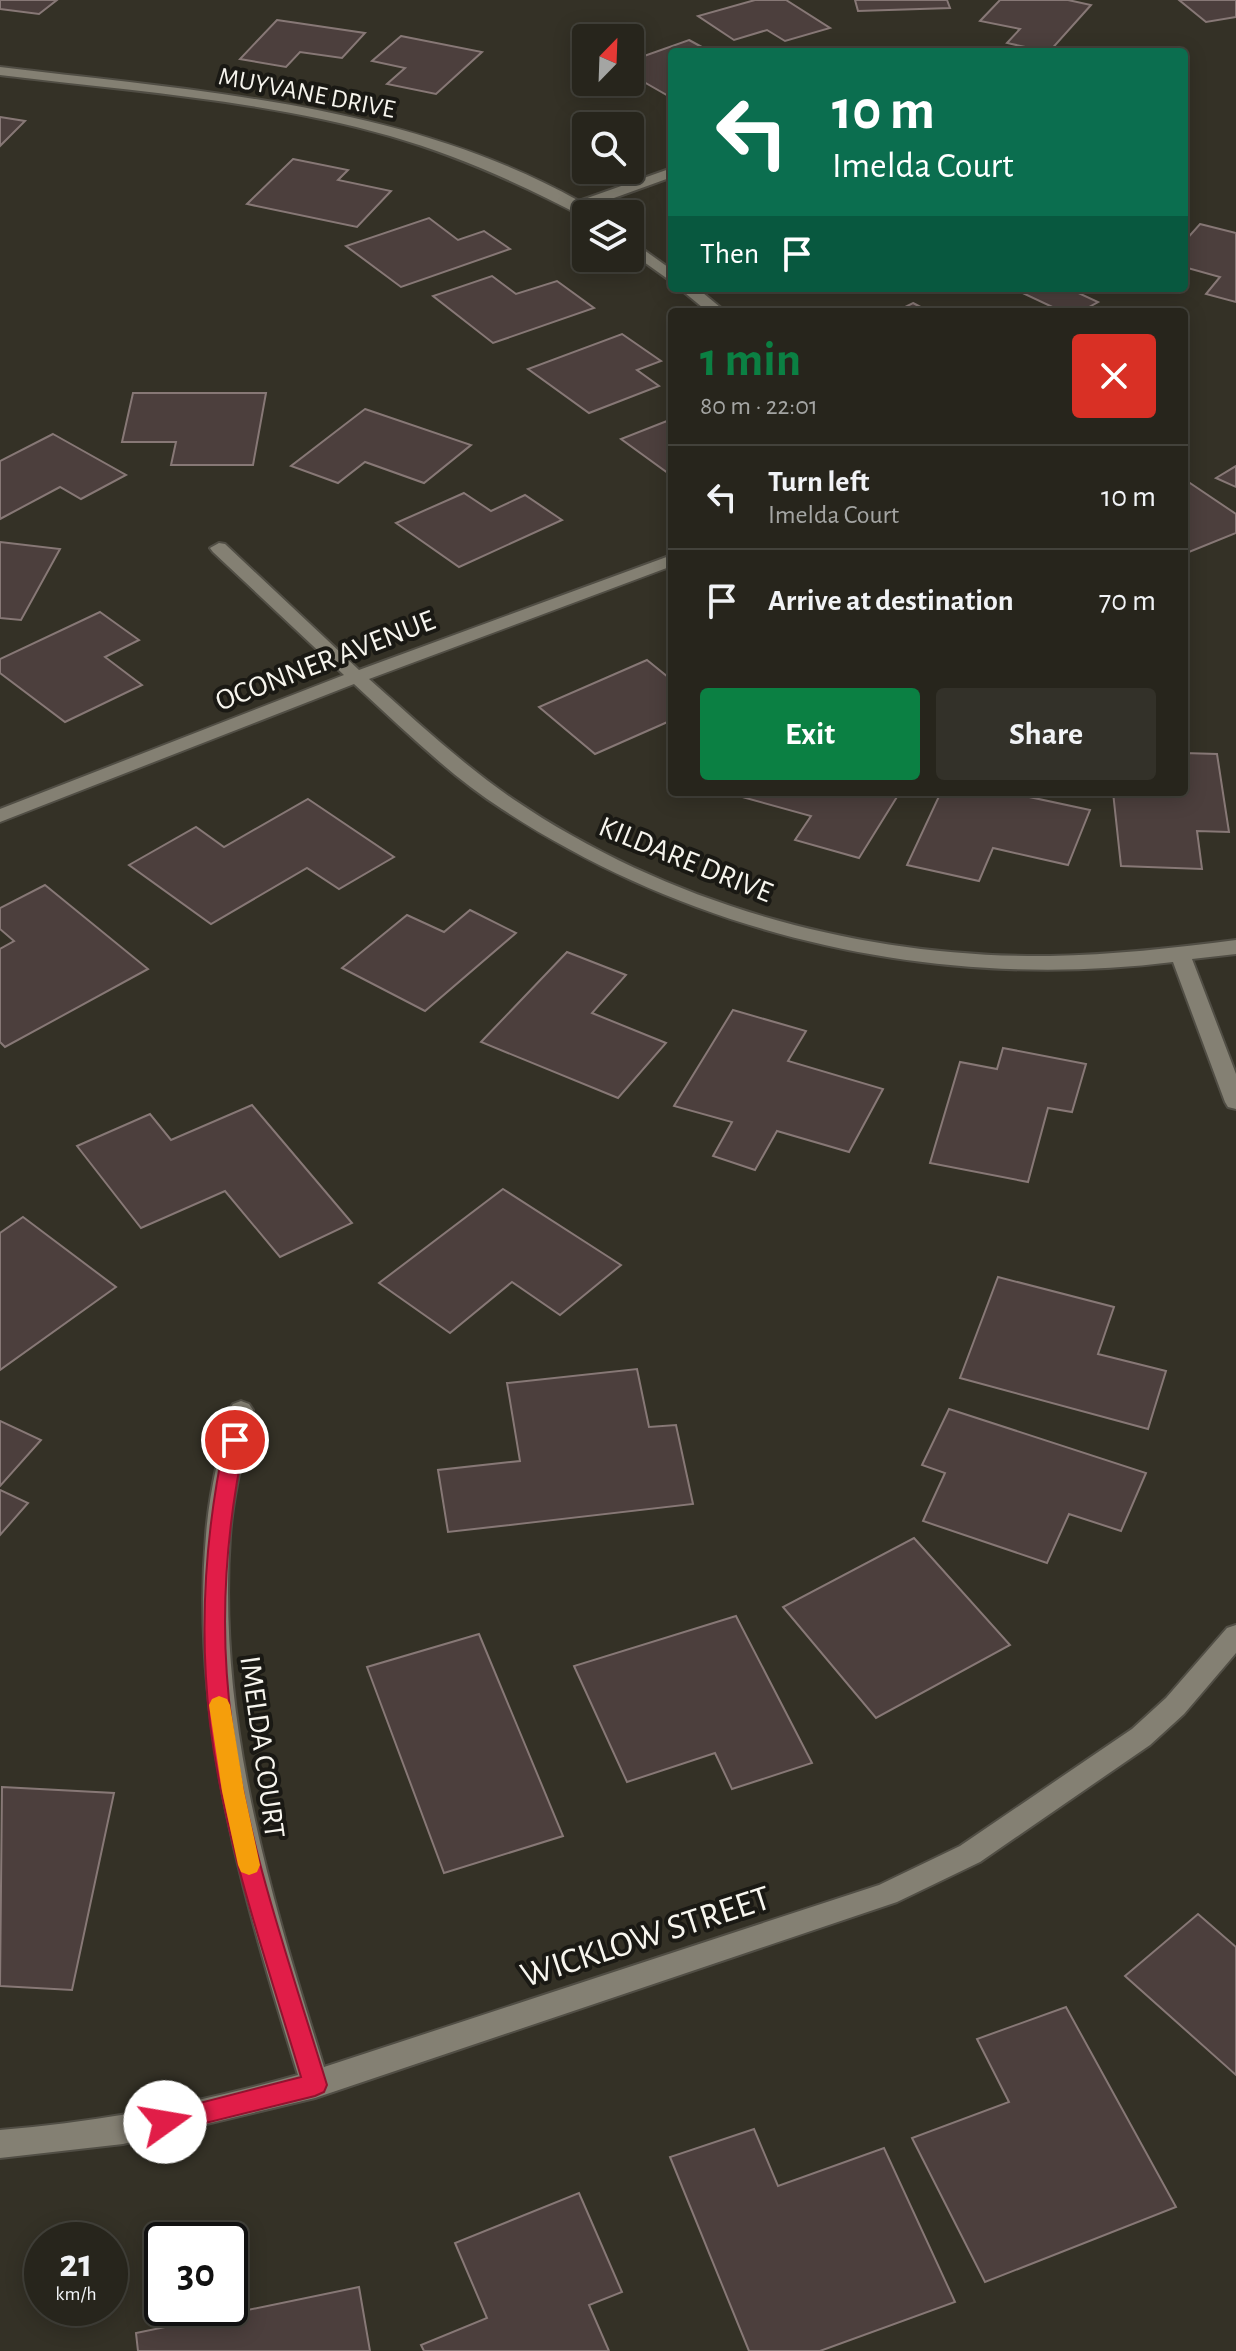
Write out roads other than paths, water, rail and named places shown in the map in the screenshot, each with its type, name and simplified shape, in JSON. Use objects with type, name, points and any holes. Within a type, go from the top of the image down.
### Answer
[{"type":"street","name":"MUYVANE DRIVE","points":[[0,71],[303,111],[373,126],[441,146],[572,205]]},
{"type":"street","points":[[607,200],[668,174]]},
{"type":"street","points":[[644,256],[668,274]]},
{"type":"street","points":[[692,292],[713,308]]},
{"type":"street","name":"KILDARE DRIVE","points":[[219,548],[354,678],[506,803],[558,837],[659,887],[751,921],[908,954],[1035,961],[1180,954],[1236,947]]},
{"type":"street","name":"OCONNER AVENUE","points":[[0,816],[354,678],[668,561]]},
{"type":"street","points":[[1180,954],[1236,1102]]},
{"type":"street","name":"IMELDA COURT","points":[[241,1410],[222,1499],[217,1547],[214,1610],[221,1727],[245,1852],[315,2085]]},
{"type":"street","name":"WICKLOW STREET","points":[[0,2144],[52,2142],[115,2133],[315,2085],[887,1894],[970,1854],[1141,1737],[1175,1706],[1236,1635]]}]
